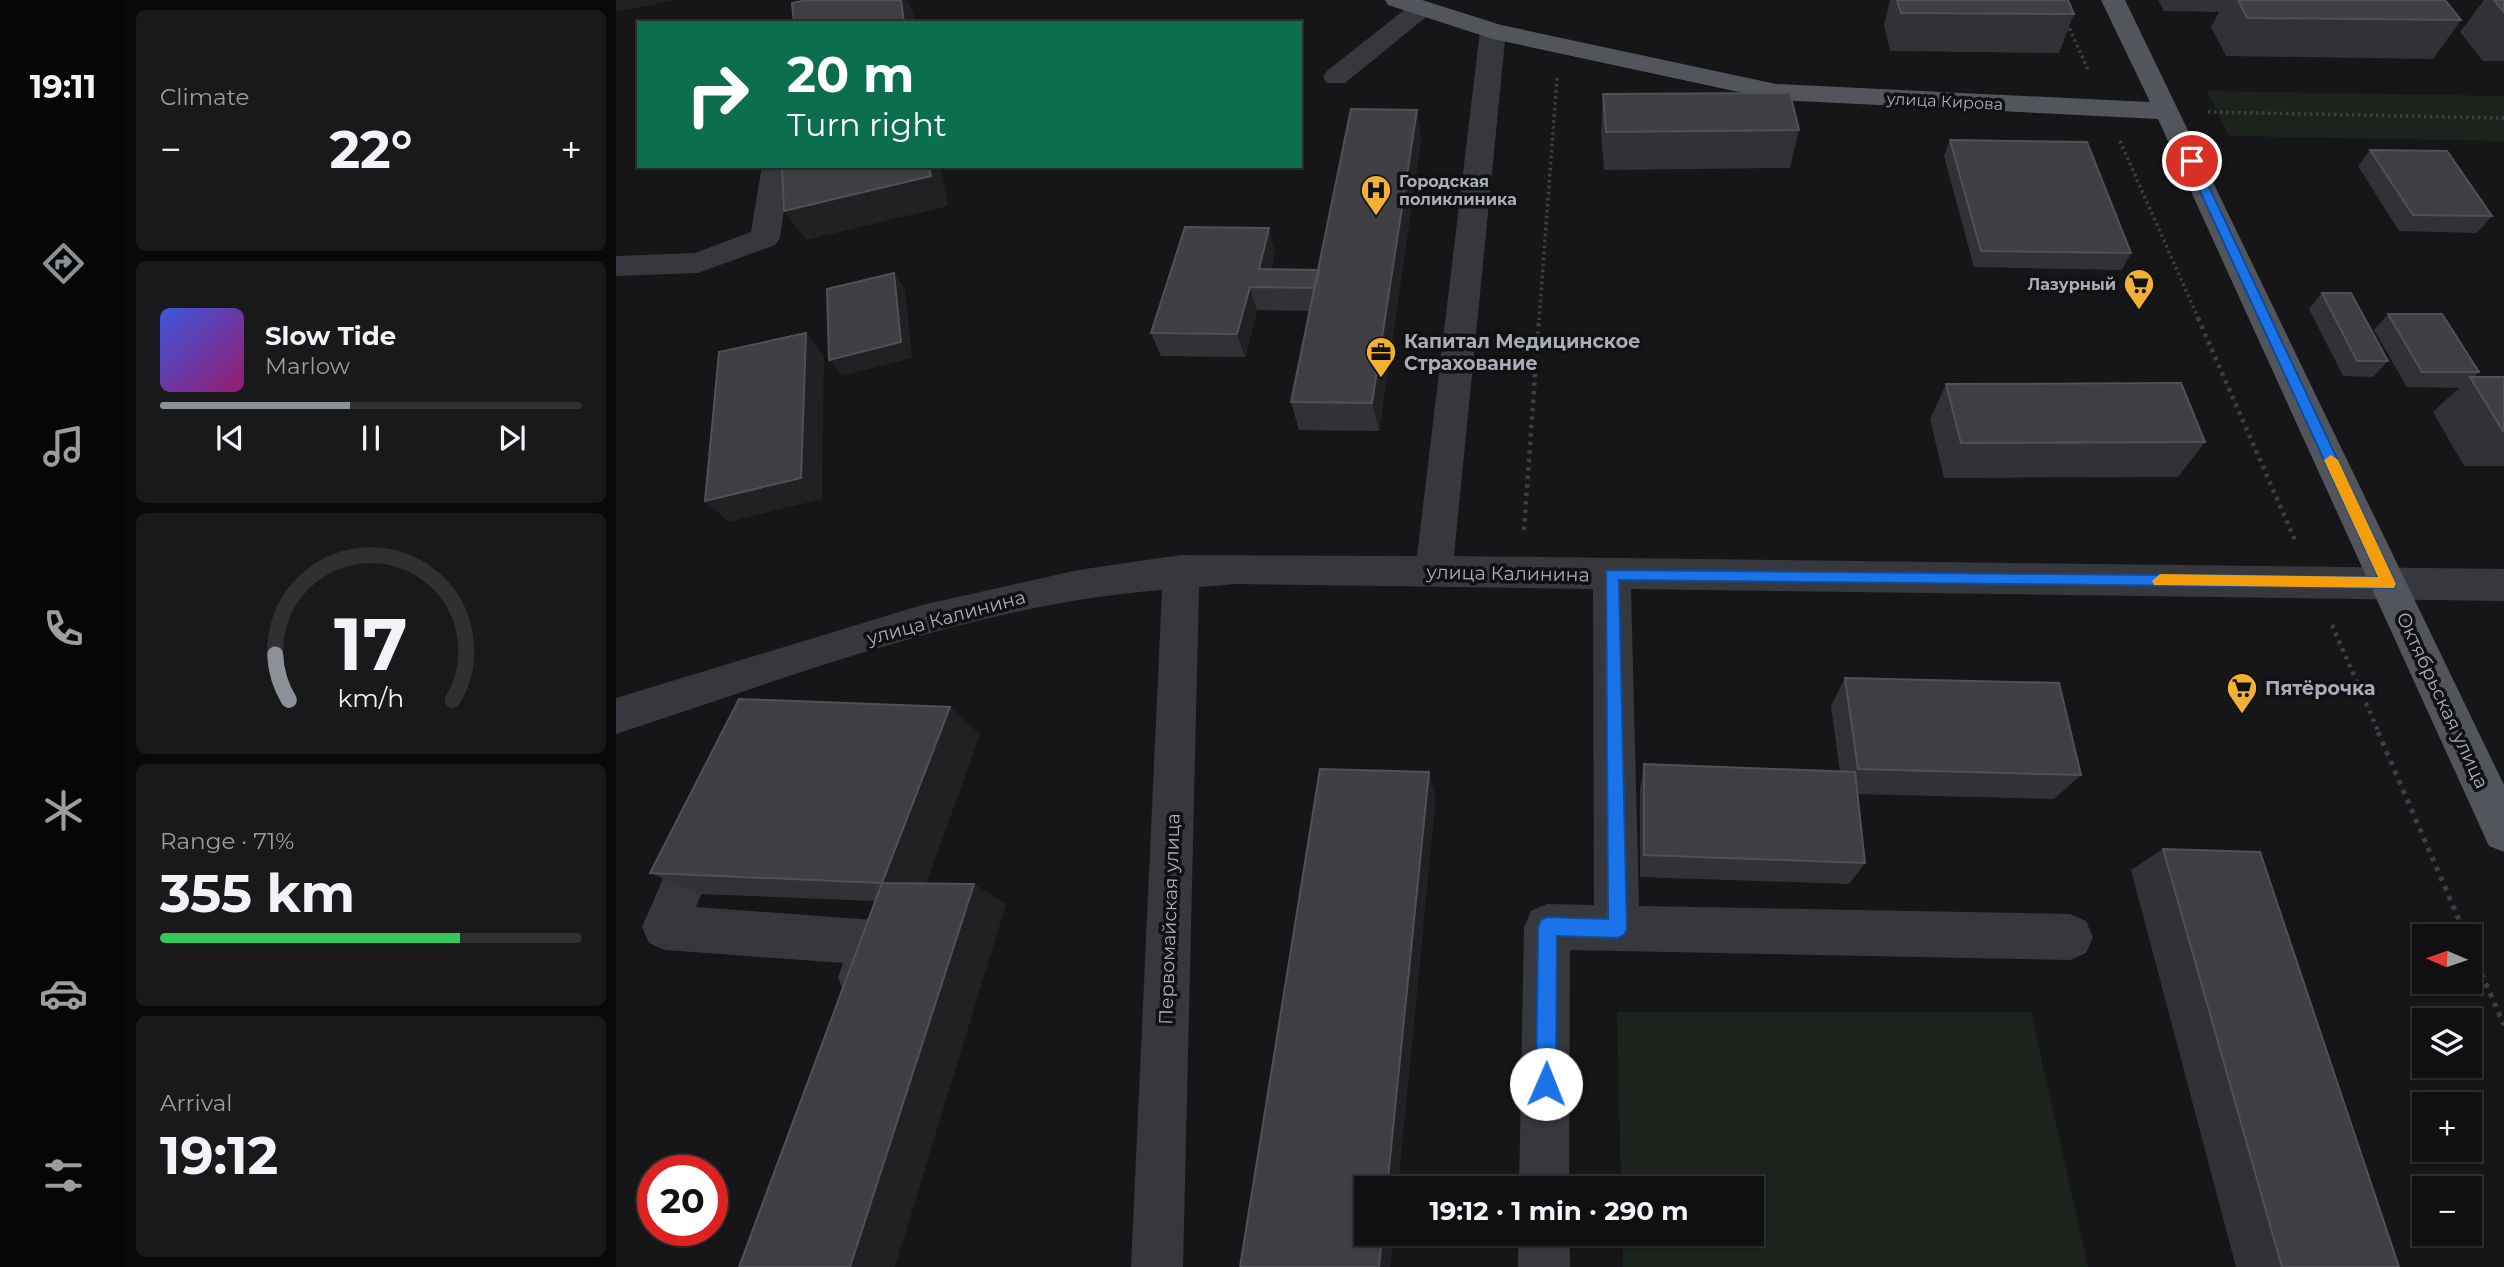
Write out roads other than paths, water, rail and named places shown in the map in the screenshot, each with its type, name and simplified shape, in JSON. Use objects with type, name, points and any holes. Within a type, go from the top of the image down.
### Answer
[{"type":"main road","name":"улица Кирова","points":[[1397,0],[1493,31],[1776,92],[2168,111]]},
{"type":"main road","name":"Октябрьская улица","points":[[2113,0],[2168,111],[2504,831]]},
{"type":"street","points":[[1336,77],[1371,46],[1422,8]]},
{"type":"street","points":[[1434,572],[1493,31]]},
{"type":"street","points":[[616,267],[698,263],[765,238],[776,168]]},
{"type":"street","name":"улица Калинина","points":[[616,716],[775,665],[1010,598],[1181,570],[2504,584]]},
{"type":"street","name":"Первомайская улица","points":[[1157,1267],[1181,570]]},
{"type":"street","points":[[1612,574],[1617,929]]},
{"type":"street","points":[[754,715],[775,665]]},
{"type":"street","points":[[717,803],[665,927],[874,943],[846,1021]]},
{"type":"street","points":[[1545,1176],[1547,927],[2070,937]]},
{"type":"street","points":[[1544,1246],[1544,1267]]},
{"type":"place","name":"Городская поликлиника","points":[[1376,217]]},
{"type":"place","name":"Лазурный","points":[[2139,311]]},
{"type":"place","name":"Капитал Медицинское Страхование","points":[[1381,379]]},
{"type":"place","name":"Пятёрочка","points":[[2242,715]]}]
